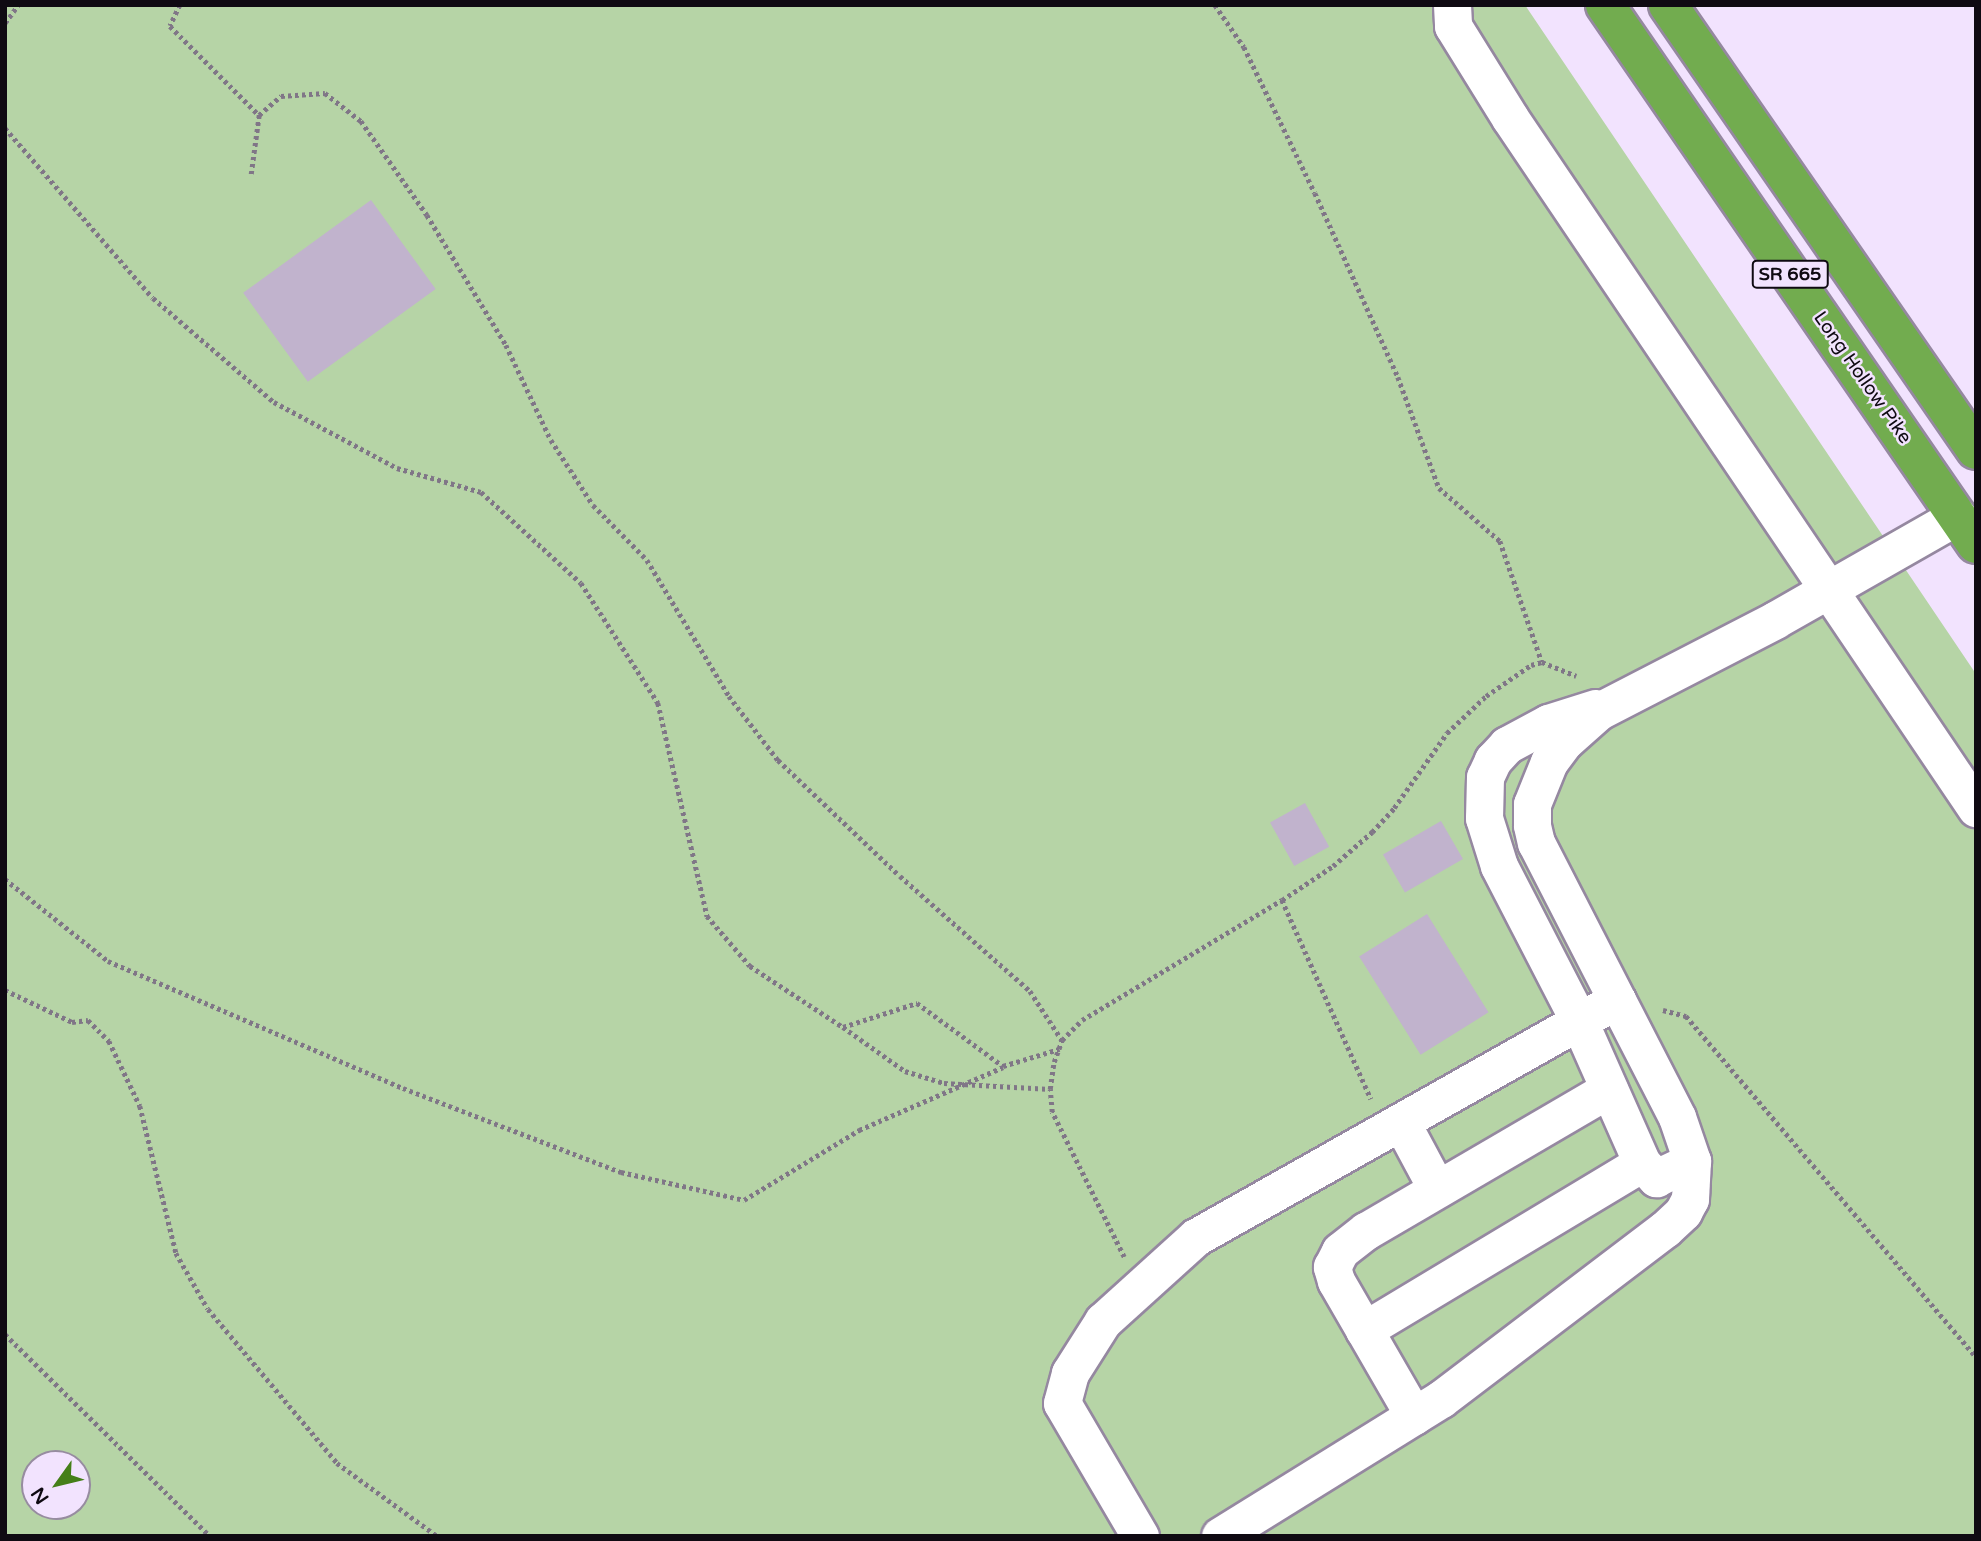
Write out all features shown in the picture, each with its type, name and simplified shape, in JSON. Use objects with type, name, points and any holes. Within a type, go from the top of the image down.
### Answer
[{"type":"highway","name":"Long Hollow Pike","points":[[1605,5],[1966,530]]},
{"type":"highway","name":"SR 665","points":[[1668,5],[1976,450]]},
{"type":"lane","points":[[1452,5],[1453,26],[1510,118],[1976,808]]},
{"type":"lane","points":[[1220,1536],[1414,1416],[1665,1229],[1683,1212],[1690,1199],[1692,1161],[1677,1117],[1536,843],[1532,815],[1539,781],[1565,741],[1599,711],[1827,589],[1966,530]]},
{"type":"lane","points":[[1622,699],[1524,733],[1493,760],[1485,776],[1484,818],[1499,866],[1579,1021],[1642,1163],[1656,1178],[1692,1161]]},
{"type":"lane","points":[[1140,1536],[1062,1403],[1070,1373],[1102,1321],[1140,1290],[1196,1237],[1617,1000]]},
{"type":"lane","points":[[1414,1416],[1336,1281],[1332,1267],[1340,1251],[1366,1231],[1609,1088]]},
{"type":"lane","points":[[1393,1126],[1437,1189]]},
{"type":"lane","points":[[1364,1329],[1642,1163]]},
{"type":"path","points":[[5,23],[18,5]]},
{"type":"path","points":[[180,5],[170,26],[259,115]]},
{"type":"path","points":[[1215,5],[1244,47],[1315,192],[1398,377],[1439,488],[1500,541],[1542,662]]},
{"type":"path","points":[[251,174],[259,115],[281,96],[325,93],[362,121],[427,215],[506,345],[551,440],[593,505],[647,560],[729,696],[778,760],[900,876],[1030,991],[1062,1040]]},
{"type":"path","points":[[5,128],[153,298],[274,402],[397,468],[481,492],[581,583],[658,703],[708,916],[750,966],[905,1071],[961,1085],[1049,1089]]},
{"type":"path","points":[[1140,1290],[1052,1112],[1049,1089],[1062,1040],[1082,1020],[1282,900],[1333,866],[1372,832],[1465,714],[1513,676],[1542,662],[1554,665],[1622,699]]},
{"type":"path","points":[[5,878],[108,961],[121,967],[403,1088],[621,1172],[744,1200],[859,1130],[1003,1066],[1059,1049]]},
{"type":"path","points":[[1282,900],[1393,1126]]},
{"type":"path","points":[[5,990],[72,1022],[88,1020],[109,1041],[141,1106],[176,1253],[208,1309],[338,1463],[437,1536]]},
{"type":"path","points":[[1617,1000],[1686,1016],[1976,1357]]},
{"type":"path","points":[[843,1027],[917,1003],[1003,1066]]},
{"type":"path","points":[[5,1334],[210,1536]]},
{"type":"green space","points":[[5,5],[1525,5],[1976,674],[1976,1536],[5,1536]]},
{"type":"building","points":[[371,200],[436,289],[308,382],[243,293]]},
{"type":"building","points":[[1305,803],[1329,847],[1294,866],[1270,822]]},
{"type":"building","points":[[1441,821],[1463,859],[1405,893],[1383,855]]},
{"type":"building","points":[[1427,914],[1488,1012],[1421,1055],[1359,956]]}]
